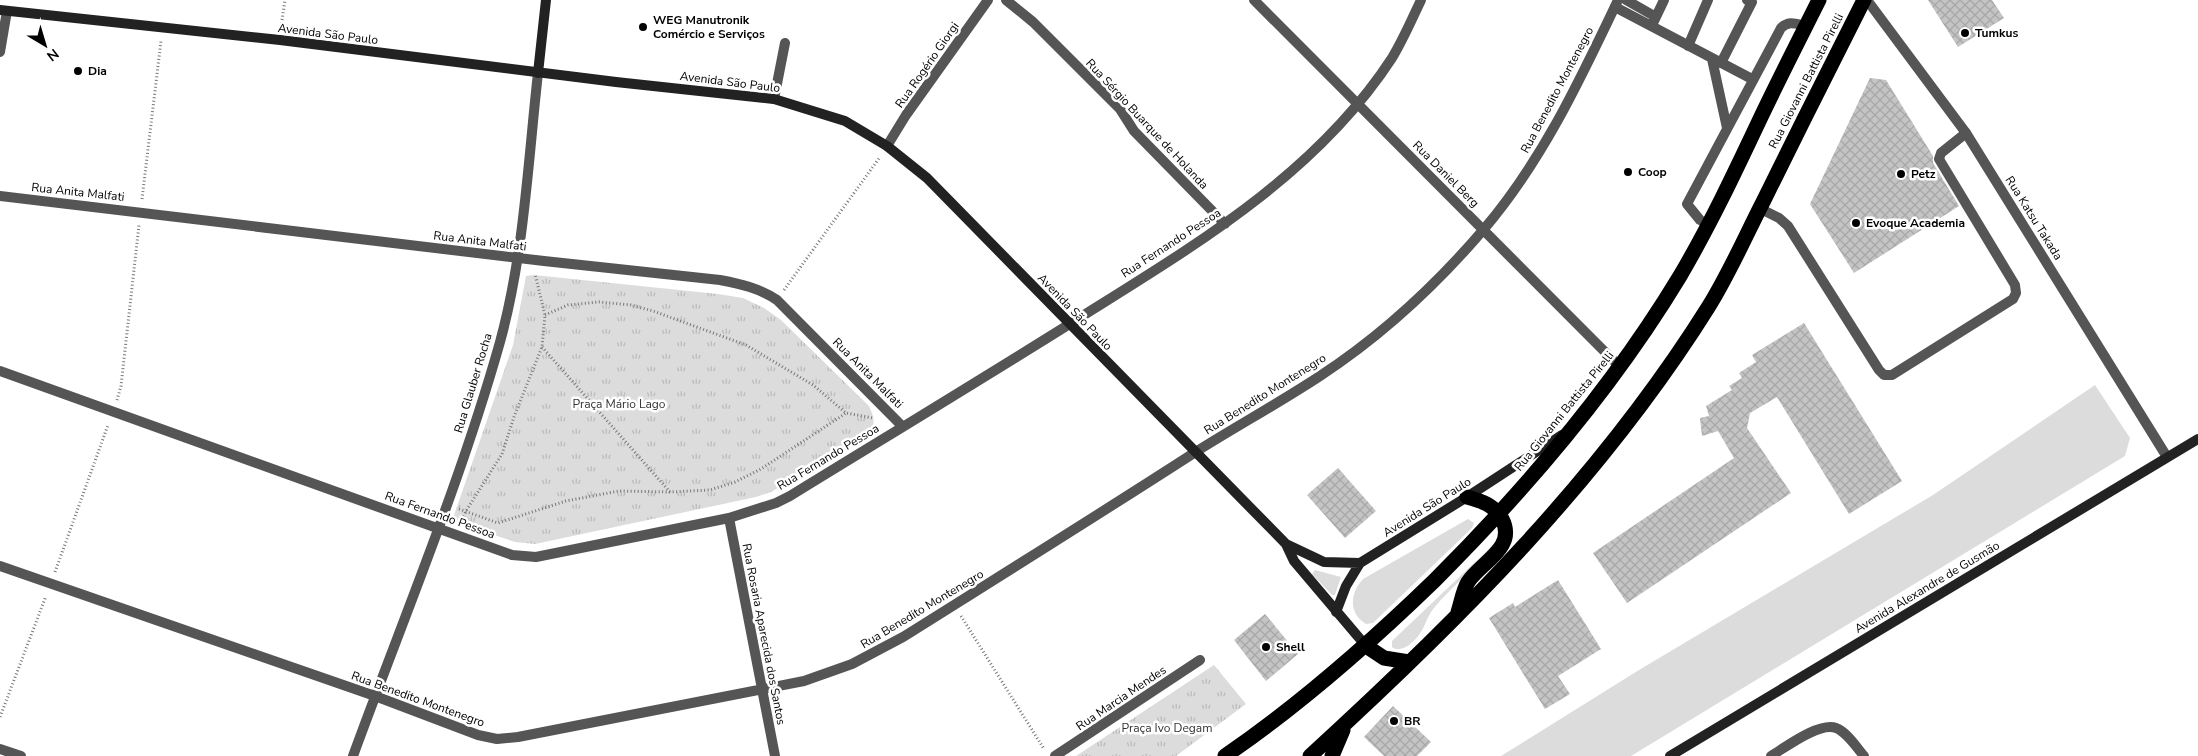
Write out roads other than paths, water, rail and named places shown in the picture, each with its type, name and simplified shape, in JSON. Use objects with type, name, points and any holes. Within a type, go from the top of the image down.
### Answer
[{"type":"highway","name":"Rua Giovanni Battista Pirelli","points":[[1225,756],[1307,697],[1366,646],[1499,514],[1573,427],[1620,367],[1679,277],[1709,225],[1819,0]]},
{"type":"highway","name":"Rua Giovanni Battista Pirelli","points":[[1310,756],[1457,616],[1527,543],[1580,484],[1638,410],[1711,304],[1865,0]]},
{"type":"highway","points":[[1457,616],[1468,583],[1500,550],[1505,538],[1506,529],[1499,514],[1490,505],[1481,500],[1467,497]]},
{"type":"highway","points":[[1366,646],[1384,658],[1409,662]]},
{"type":"highway","points":[[1332,756],[1347,722]]},
{"type":"main road","name":"Rua Glauber Rocha","points":[[538,73],[546,0]]},
{"type":"main road","name":"Avenida São Paulo","points":[[3,10],[280,40],[538,73],[774,99],[845,121],[906,159],[927,178],[1286,544],[1294,561],[1366,646]]},
{"type":"main road","name":"Avenida São Paulo","points":[[1286,544],[1324,562],[1335,564],[1360,563],[1467,497],[1573,427]]},
{"type":"main road","name":"Avenida Alexandre de Gusmão","points":[[1670,756],[2198,439]]},
{"type":"main road","points":[[1336,612],[1346,586],[1360,563]]},
{"type":"street","name":"Rua Rogério Giorgi","points":[[887,146],[906,115],[988,0]]},
{"type":"street","name":"Rua Sérgio Buarque de Holanda","points":[[1006,0],[1033,22],[1120,109],[1134,131],[1225,224]]},
{"type":"street","name":"Rua Daniel Berg","points":[[1254,0],[1620,367]]},
{"type":"street","name":"Rua Fernando Pessoa","points":[[0,371],[512,555],[536,556],[729,518],[776,503],[1070,324],[1225,224],[1287,177],[1359,104],[1393,56],[1421,0]]},
{"type":"street","points":[[1626,0],[1688,46],[1752,79]]},
{"type":"street","points":[[1654,21],[1664,0]]},
{"type":"street","points":[[1688,46],[1708,0]]},
{"type":"street","points":[[1727,128],[1717,61],[1752,2],[1747,0]]},
{"type":"street","name":"Rua Katsu Takada","points":[[1865,0],[1966,133],[2167,457]]},
{"type":"street","points":[[1616,3],[1654,21]]},
{"type":"street","name":"Rua Benedito Montenegro","points":[[0,566],[375,696],[478,735],[496,739],[518,738],[804,681],[852,664],[903,638],[1321,375],[1366,343],[1432,283],[1483,230],[1529,169],[1567,104],[1616,3]]},
{"type":"street","points":[[0,52],[3,10]]},
{"type":"street","points":[[1709,225],[1700,220],[1687,204],[1780,28],[1791,22],[1806,26]]},
{"type":"street","points":[[774,99],[784,43]]},
{"type":"street","name":"Rua Glauber Rocha","points":[[352,756],[440,529],[500,342],[518,258],[538,73]]},
{"type":"street","points":[[1759,208],[1779,218],[1788,226],[1879,370],[1884,376],[1892,375],[2013,299],[2016,293],[2015,285],[1939,159],[1941,153],[1966,133]]},
{"type":"street","name":"Rua Anita Malfati","points":[[0,196],[518,258],[720,280],[747,285],[763,291],[777,300],[903,427]]},
{"type":"street","name":"Rua Rosaria Aparecida dos Santos","points":[[729,518],[775,756]]},
{"type":"street","name":"Rua Marcia Mendes","points":[[1055,756],[1200,660]]},
{"type":"street","points":[[1771,756],[1813,731],[1825,728],[1835,728],[1842,732],[1864,756]]},
{"type":"street","points":[[0,749],[21,756]]},
{"type":"place","name":"WEG Manutronik Comércio e Serviços","points":[[643,27]]},
{"type":"place","name":"Tumkus","points":[[1965,33]]},
{"type":"place","name":"Dia","points":[[78,71]]},
{"type":"place","name":"Coop","points":[[1628,172]]},
{"type":"place","name":"Petz","points":[[1901,174]]},
{"type":"place","name":"Evoque Academia","points":[[1856,223]]},
{"type":"place","name":"Shell","points":[[1266,647]]},
{"type":"place","name":"BR","points":[[1394,721]]},
{"type":"park label","name":"Praça Mário Lago","points":[[619,404]]},
{"type":"park label","name":"Praça Ivo Degam","points":[[1167,728]]}]
